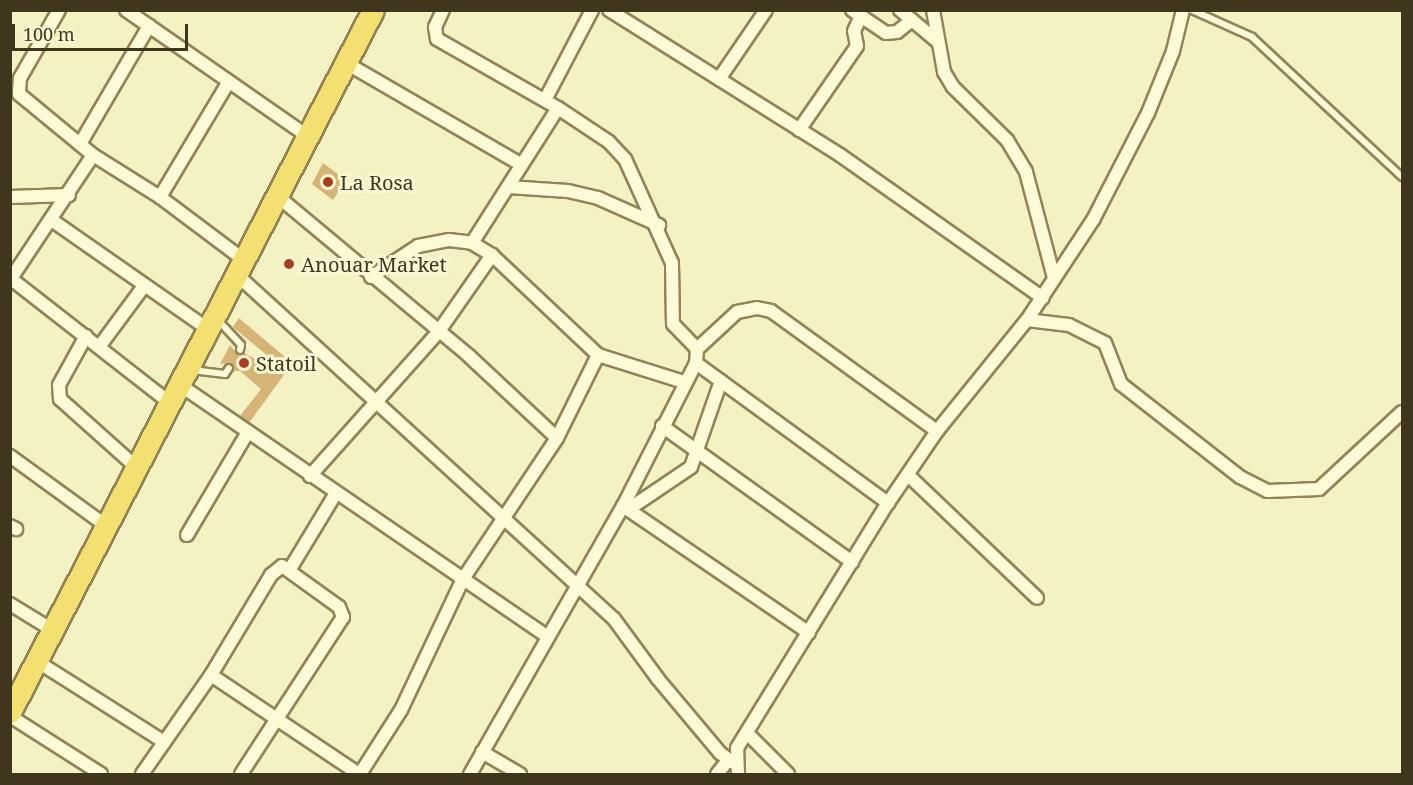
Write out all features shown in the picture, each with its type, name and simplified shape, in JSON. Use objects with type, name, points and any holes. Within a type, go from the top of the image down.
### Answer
[{"type":"highway","points":[[13,702],[135,466],[180,386],[276,195],[374,10]]},
{"type":"street","points":[[59,10],[20,78],[19,91],[93,155],[160,197],[240,267],[375,400],[576,582],[614,619],[665,687],[734,766]]},
{"type":"street","points":[[126,10],[307,136]]},
{"type":"street","points":[[443,10],[435,27],[437,39],[558,108],[609,142],[625,159],[659,225],[672,262],[673,324],[697,349]]},
{"type":"street","points":[[545,100],[592,10]]},
{"type":"street","points":[[609,10],[906,199],[1043,298]]},
{"type":"street","points":[[718,79],[766,10]]},
{"type":"street","points":[[900,10],[937,41]]},
{"type":"street","points":[[933,10],[944,72],[953,87],[1007,140],[1026,172],[1054,278]]},
{"type":"street","points":[[734,766],[737,748],[888,503],[937,431],[1028,320],[1093,220],[1148,113],[1173,51],[1183,10]]},
{"type":"street","points":[[799,130],[857,46],[854,32],[857,14],[893,33],[912,20]]},
{"type":"street","points":[[80,144],[149,26]]},
{"type":"street","points":[[346,63],[522,165]]},
{"type":"street","points":[[160,197],[228,83]]},
{"type":"street","points":[[472,243],[558,108]]},
{"type":"street","points":[[93,155],[53,221],[11,279],[99,347],[180,386],[546,636]]},
{"type":"street","points":[[508,188],[598,198],[659,225]]},
{"type":"street","points":[[10,196],[69,195]]},
{"type":"street","points":[[276,195],[439,331],[557,438]]},
{"type":"street","points":[[53,221],[144,286],[212,324]]},
{"type":"street","points":[[372,277],[418,246],[449,240],[472,243],[492,255],[598,355],[684,382]]},
{"type":"street","points":[[310,476],[375,400],[439,331],[492,255]]},
{"type":"street","points":[[99,347],[144,286]]},
{"type":"street","points":[[470,774],[576,582],[626,507],[662,426],[696,363],[697,349],[737,312],[758,308],[771,311],[937,431]]},
{"type":"street","points":[[1028,320],[1069,325],[1105,343],[1121,384],[1240,477],[1268,491],[1318,489],[1402,412]]},
{"type":"street","points":[[86,336],[59,385],[60,399],[135,466]]},
{"type":"street","points":[[212,675],[353,773],[400,710],[463,579],[557,438],[598,355]]},
{"type":"street","points":[[696,363],[888,503]]},
{"type":"street","points":[[626,507],[688,471],[700,449],[721,381]]},
{"type":"street","points":[[662,426],[700,449],[852,562]]},
{"type":"street","points":[[187,535],[248,432]]},
{"type":"street","points":[[10,456],[105,525]]},
{"type":"street","points":[[908,475],[1037,598]]},
{"type":"street","points":[[290,569],[336,493]]},
{"type":"street","points":[[626,507],[809,633]]},
{"type":"street","points":[[142,774],[212,675],[271,574],[280,566],[290,569],[339,608],[343,617],[279,722],[241,774]]},
{"type":"street","points":[[10,604],[51,629]]},
{"type":"street","points":[[35,660],[164,742]]},
{"type":"street","points":[[13,702],[101,774]]},
{"type":"street","points":[[747,733],[789,774]]},
{"type":"street","points":[[482,752],[520,774]]},
{"type":"street","points":[[717,774],[734,766]]},
{"type":"lane","points":[[1192,10],[1252,37],[1402,177]]},
{"type":"lane","points":[[212,324],[241,345],[240,350]]},
{"type":"lane","points":[[180,386],[225,374],[229,369]]},
{"type":"building","name":"La Rosa","points":[[323,163],[346,180],[333,200],[312,184]]},
{"type":"building","points":[[239,318],[285,357],[286,372],[249,423],[240,416],[261,389],[240,371],[233,371],[231,363],[220,364],[230,345],[238,355],[244,353],[277,370],[280,366],[233,327]]},
{"type":"place","name":"La Rosa","points":[[328,182]]},
{"type":"place","name":"Anouar Market","points":[[289,264]]},
{"type":"place","name":"Statoil","points":[[244,363]]}]
